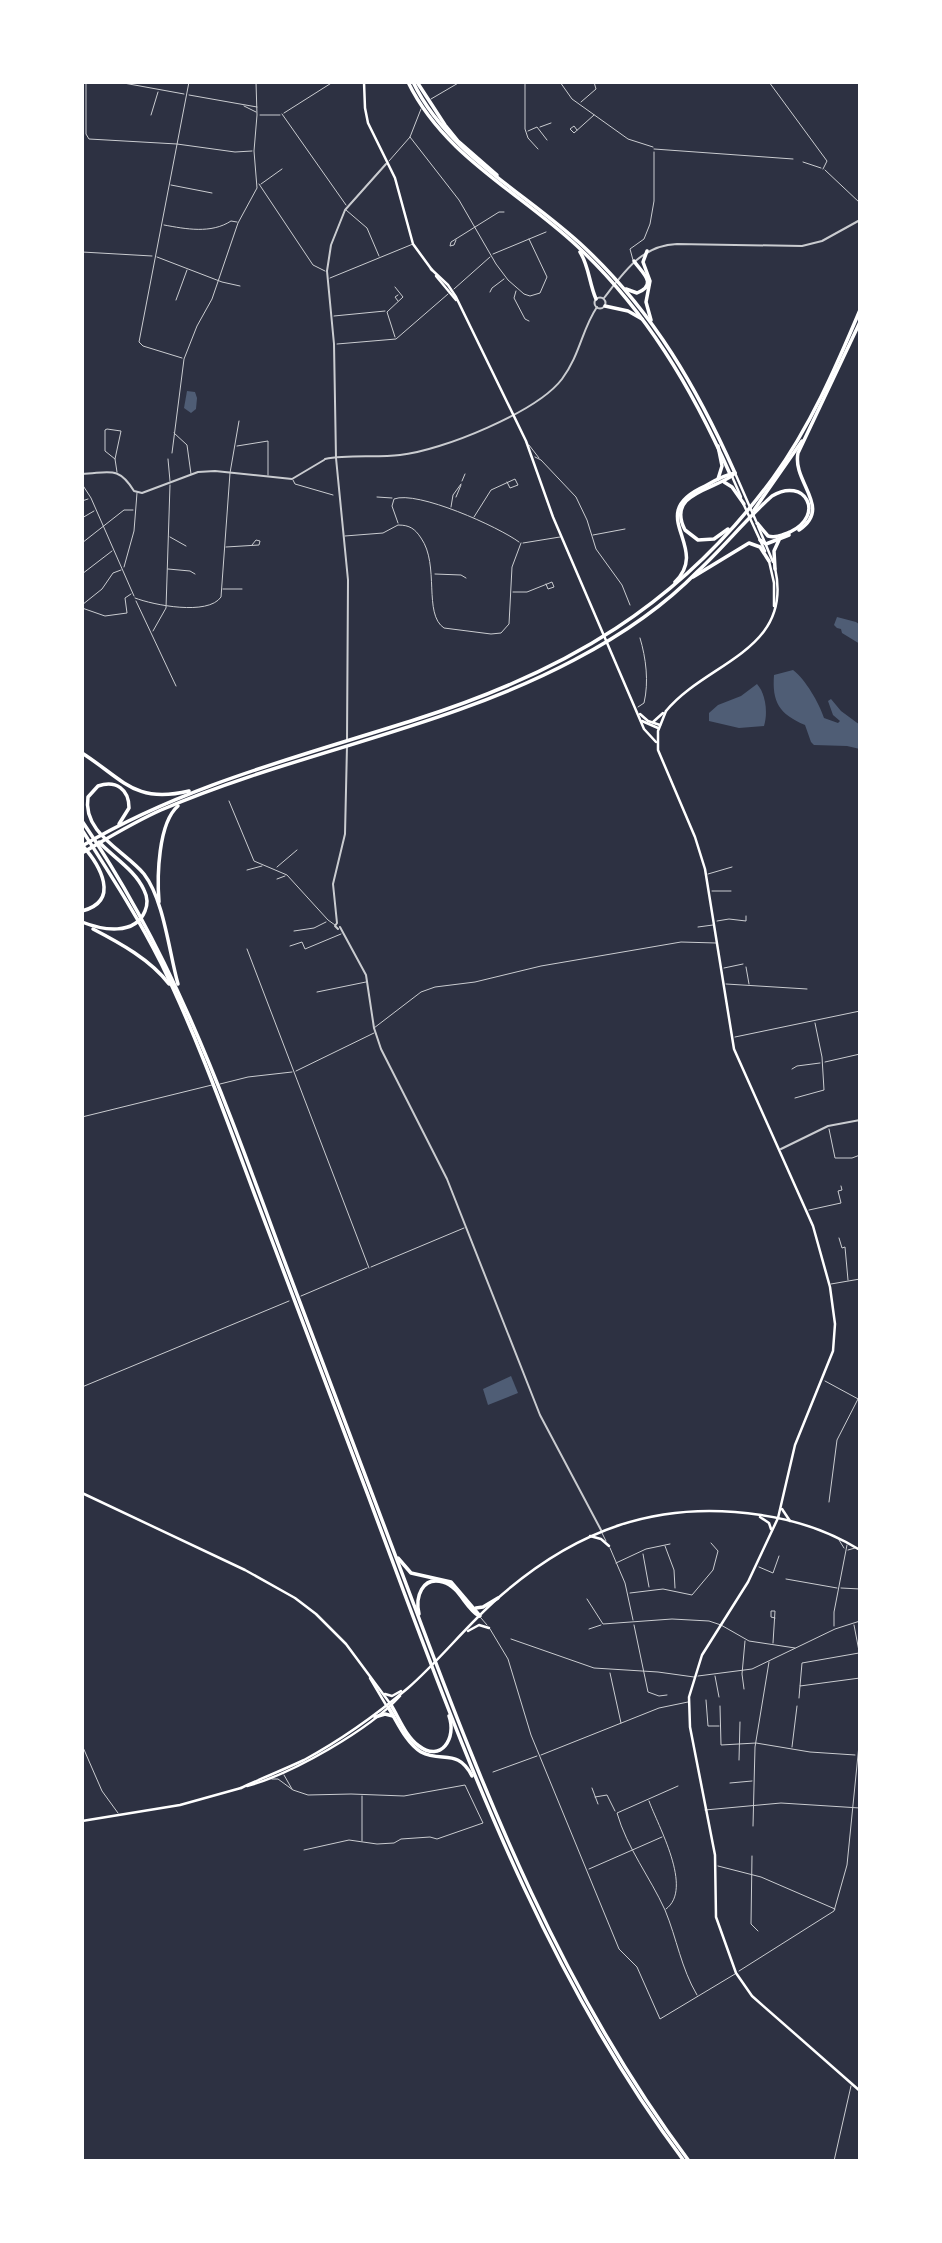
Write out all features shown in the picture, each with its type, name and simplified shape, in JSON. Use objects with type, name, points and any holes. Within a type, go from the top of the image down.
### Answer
[{"type":"highway","points":[[413,82],[458,141],[504,182]]},
{"type":"highway","points":[[413,82],[442,127],[468,153],[584,248],[621,286],[695,390],[732,474]]},
{"type":"highway","points":[[413,82],[426,113],[458,150],[575,244],[652,327],[691,391],[732,474]]},
{"type":"highway","points":[[575,244],[586,262],[590,285],[596,299]]},
{"type":"highway","points":[[647,251],[643,262],[650,281],[647,307],[652,327]]},
{"type":"highway","points":[[621,286],[635,293],[645,288],[646,276],[634,261]]},
{"type":"highway","points":[[634,261],[647,272]]},
{"type":"highway","points":[[605,306],[635,315],[652,327]]},
{"type":"highway","points":[[82,755],[92,759],[134,789],[148,795],[167,795],[201,788],[492,693],[585,648],[620,627],[663,595],[705,558],[747,512],[801,433],[826,386],[860,310]]},
{"type":"highway","points":[[760,540],[766,544],[782,538],[803,528],[812,516],[812,499],[798,472],[798,453],[860,322]]},
{"type":"highway","points":[[743,525],[779,477],[810,428]]},
{"type":"highway","points":[[716,480],[721,474],[722,466],[718,446]]},
{"type":"highway","points":[[663,595],[688,565],[687,549],[677,523],[680,505],[693,492],[732,474]]},
{"type":"highway","points":[[732,474],[694,494],[685,502],[681,513],[683,527],[696,539],[709,540],[727,531],[747,512]]},
{"type":"highway","points":[[722,481],[732,487],[745,502]]},
{"type":"highway","points":[[82,911],[100,901],[104,888],[101,872],[82,846],[185,801],[289,763],[423,722],[522,684],[612,638],[691,578],[761,506],[780,491],[797,491],[808,501],[808,517],[801,526],[792,531],[770,537],[763,533],[755,522]]},
{"type":"highway","points":[[775,569],[774,551],[782,538]]},
{"type":"highway","points":[[691,578],[747,543],[759,546],[769,561]]},
{"type":"highway","points":[[82,853],[112,832],[128,812],[128,797],[117,785],[109,783],[98,786],[88,797],[91,818],[109,843],[148,879],[182,996]]},
{"type":"highway","points":[[117,826],[201,788]]},
{"type":"highway","points":[[160,914],[158,884],[166,824],[172,811],[185,801]]},
{"type":"highway","points":[[82,821],[138,909],[182,996],[491,1805],[560,1954],[620,2060],[686,2161]]},
{"type":"highway","points":[[82,830],[142,928],[173,990],[225,1115],[439,1684],[502,1842]]},
{"type":"highway","points":[[82,923],[103,929],[124,928],[137,922],[146,909],[145,893],[136,876],[89,831]]},
{"type":"highway","points":[[82,837],[96,851]]},
{"type":"highway","points":[[82,923],[148,963],[163,976],[173,990]]},
{"type":"highway","points":[[385,1529],[406,1569],[416,1575],[451,1582],[480,1616]]},
{"type":"highway","points":[[428,1643],[417,1605],[418,1594],[426,1584],[434,1581],[448,1584],[475,1615],[480,1616]]},
{"type":"highway","points":[[474,1607],[484,1608],[498,1598]]},
{"type":"highway","points":[[388,1705],[418,1745],[430,1751],[438,1749],[449,1741],[452,1728],[439,1684]]},
{"type":"highway","points":[[388,1705],[418,1750],[428,1755],[451,1757],[465,1765],[552,1950],[590,2020],[631,2087],[686,2161]]},
{"type":"highway","points":[[375,1717],[387,1714],[395,1718]]},
{"type":"main road","points":[[364,82],[366,117],[397,185],[413,244],[458,303],[514,415],[562,536],[646,732],[657,745]]},
{"type":"main road","points":[[650,722],[657,720],[684,692],[755,643],[773,613],[778,590],[775,569],[766,544],[747,512],[732,474]]},
{"type":"main road","points":[[755,522],[769,561],[775,590],[773,613]]},
{"type":"main road","points":[[636,708],[642,717],[659,726]]},
{"type":"main road","points":[[666,711],[659,726],[657,745],[696,838],[706,875],[732,1037],[739,1062],[807,1211],[829,1284],[835,1338],[833,1351],[795,1445],[778,1518],[757,1566],[702,1655],[688,1702],[690,1727],[716,1866],[717,1924],[736,1973],[757,2001],[801,2037],[851,2086],[860,2091]]},
{"type":"main road","points":[[640,718],[647,724],[659,726]]},
{"type":"main road","points":[[82,1493],[245,1570],[288,1594],[327,1624],[365,1669],[388,1705]]},
{"type":"main road","points":[[782,1508],[790,1521]]},
{"type":"main road","points":[[82,1821],[180,1805],[241,1788],[281,1773],[325,1750],[375,1717],[428,1669],[498,1598],[553,1556],[601,1531],[634,1520],[690,1511],[720,1510],[790,1521],[831,1534],[859,1549]]},
{"type":"main road","points":[[757,1514],[769,1522],[771,1532]]},
{"type":"main road","points":[[590,1536],[601,1539],[608,1545]]},
{"type":"main road","points":[[462,1634],[477,1626],[489,1628]]},
{"type":"main road","points":[[365,1669],[388,1705]]},
{"type":"main road","points":[[382,1692],[392,1696],[407,1688]]},
{"type":"main road","points":[[241,1788],[281,1773],[344,1736],[388,1705]]},
{"type":"street","points":[[86,82],[87,138],[177,144],[236,152],[254,151]]},
{"type":"street","points":[[118,82],[257,107]]},
{"type":"street","points":[[184,359],[139,345],[189,82]]},
{"type":"street","points":[[172,453],[184,359],[238,223],[258,184],[254,151],[256,82]]},
{"type":"street","points":[[242,105],[257,114],[282,114],[333,82]]},
{"type":"street","points":[[336,924],[333,884],[345,834],[348,580],[335,450],[334,344],[327,271],[331,245],[347,208],[410,137],[421,109],[427,102],[460,82]]},
{"type":"street","points":[[525,82],[526,132],[538,149]]},
{"type":"street","points":[[560,82],[579,104],[628,139],[654,149],[792,159]]},
{"type":"street","points":[[579,104],[596,89],[594,82]]},
{"type":"street","points":[[769,82],[827,161],[823,169]]},
{"type":"street","points":[[151,115],[159,89]]},
{"type":"street","points":[[282,114],[347,208],[367,228],[380,258]]},
{"type":"street","points":[[577,130],[596,114]]},
{"type":"street","points":[[526,132],[551,124]]},
{"type":"street","points":[[538,128],[547,139]]},
{"type":"street","points":[[410,137],[459,200],[506,277],[517,289],[535,295],[543,289],[547,277],[529,239]]},
{"type":"street","points":[[634,261],[629,251],[644,239],[652,215],[654,149]]},
{"type":"street","points":[[803,162],[823,169],[860,203]]},
{"type":"street","points":[[258,184],[282,169]]},
{"type":"street","points":[[258,184],[313,265],[327,271]]},
{"type":"street","points":[[169,185],[212,193]]},
{"type":"street","points":[[254,196],[262,189]]},
{"type":"street","points":[[456,240],[499,212],[504,212]]},
{"type":"street","points":[[597,307],[605,306],[604,298],[634,261],[647,251],[660,246],[802,246],[829,238],[860,220]]},
{"type":"street","points":[[161,225],[202,229],[222,227],[231,221],[238,223]]},
{"type":"street","points":[[334,344],[396,339],[491,255],[546,232]]},
{"type":"street","points":[[327,278],[413,244]]},
{"type":"street","points":[[82,252],[155,257],[240,286]]},
{"type":"street","points":[[176,300],[188,268]]},
{"type":"street","points":[[490,292],[506,277]]},
{"type":"street","points":[[332,317],[387,312],[403,297],[395,287]]},
{"type":"street","points":[[517,289],[514,298],[528,321]]},
{"type":"street","points":[[398,301],[395,297],[400,293]]},
{"type":"street","points":[[325,459],[425,451],[514,415],[536,403],[559,382],[576,357],[597,307],[596,299],[604,298]]},
{"type":"street","points":[[387,312],[396,339]]},
{"type":"street","points":[[135,598],[165,607],[214,605],[221,597],[230,473],[239,421]]},
{"type":"street","points":[[115,459],[105,451],[107,429],[121,431],[115,459],[117,472]]},
{"type":"street","points":[[173,432],[187,445],[191,474]]},
{"type":"street","points":[[235,446],[268,441],[268,478]]},
{"type":"street","points":[[526,441],[576,497],[587,520],[596,550],[622,585],[630,605]]},
{"type":"street","points":[[137,493],[191,474],[215,471],[292,479],[335,450]]},
{"type":"street","points":[[532,457],[542,461]]},
{"type":"street","points":[[152,633],[165,607],[170,483],[168,459]]},
{"type":"street","points":[[536,469],[542,461]]},
{"type":"street","points":[[82,474],[117,472],[127,478],[137,493],[132,546],[122,569],[113,573],[102,589],[82,606],[106,616],[127,613],[125,598],[133,594]]},
{"type":"street","points":[[450,509],[464,474]]},
{"type":"street","points":[[292,479],[295,484],[333,495]]},
{"type":"street","points":[[473,519],[488,493],[507,482]]},
{"type":"street","points":[[82,484],[176,686]]},
{"type":"street","points":[[377,497],[421,498],[508,534],[521,543],[562,536]]},
{"type":"street","points":[[82,501],[90,498]]},
{"type":"street","points":[[394,499],[392,506],[398,525]]},
{"type":"street","points":[[82,518],[96,510]]},
{"type":"street","points":[[82,543],[124,510],[135,510]]},
{"type":"street","points":[[345,536],[383,533],[398,525],[410,526],[421,538],[430,556],[433,610],[439,624],[444,628],[491,634],[501,633],[509,624],[512,567],[521,543]]},
{"type":"street","points":[[591,535],[625,529]]},
{"type":"street","points":[[168,537],[187,546]]},
{"type":"street","points":[[224,548],[252,545]]},
{"type":"street","points":[[82,574],[114,550]]},
{"type":"street","points":[[166,569],[190,571],[195,574]]},
{"type":"street","points":[[433,574],[461,575],[466,578]]},
{"type":"street","points":[[511,592],[527,592],[546,584]]},
{"type":"street","points":[[221,589],[242,589]]},
{"type":"street","points":[[636,708],[643,705],[646,696],[645,665],[640,638]]},
{"type":"street","points":[[229,801],[254,861],[287,876],[328,920],[340,927],[364,969],[374,1028],[385,1058],[447,1179],[540,1415],[617,1563],[628,1594],[648,1692],[659,1696],[667,1695]]},
{"type":"street","points":[[276,869],[297,849]]},
{"type":"street","points":[[247,870],[264,865]]},
{"type":"street","points":[[706,875],[732,867]]},
{"type":"street","points":[[277,879],[287,876]]},
{"type":"street","points":[[709,892],[731,891]]},
{"type":"street","points":[[698,927],[729,919],[746,921],[746,916]]},
{"type":"street","points":[[294,931],[314,928],[328,920]]},
{"type":"street","points":[[290,946],[302,942],[305,949],[343,933]]},
{"type":"street","points":[[374,1028],[421,992],[435,987],[475,982],[541,966],[682,942],[718,943]]},
{"type":"street","points":[[247,949],[369,1268]]},
{"type":"street","points":[[722,969],[743,964]]},
{"type":"street","points":[[746,968],[749,986]]},
{"type":"street","points":[[317,992],[368,982]]},
{"type":"street","points":[[724,984],[807,989]]},
{"type":"street","points":[[732,1037],[860,1011]]},
{"type":"street","points":[[795,1098],[824,1090],[815,1021]]},
{"type":"street","points":[[82,1117],[228,1082],[294,1072],[375,1032]]},
{"type":"street","points":[[792,1069],[860,1054]]},
{"type":"street","points":[[780,1149],[828,1126],[860,1120]]},
{"type":"street","points":[[828,1126],[835,1158],[860,1155]]},
{"type":"street","points":[[807,1211],[841,1203],[838,1191],[842,1190],[841,1186]]},
{"type":"street","points":[[301,1296],[466,1227]]},
{"type":"street","points":[[839,1238],[842,1248],[845,1247],[848,1280]]},
{"type":"street","points":[[829,1284],[860,1279]]},
{"type":"street","points":[[82,1387],[289,1301]]},
{"type":"street","points":[[822,1380],[859,1399],[837,1440],[829,1502]]},
{"type":"street","points":[[831,1534],[846,1550]]},
{"type":"street","points":[[628,1594],[649,1590],[692,1595],[713,1570],[718,1552],[711,1543]]},
{"type":"street","points":[[835,1629],[833,1623],[838,1588],[849,1543]]},
{"type":"street","points":[[617,1563],[642,1551],[670,1544]]},
{"type":"street","points":[[665,1546],[674,1570],[675,1591]]},
{"type":"street","points":[[846,1550],[859,1549]]},
{"type":"street","points":[[642,1551],[649,1590]]},
{"type":"street","points":[[757,1566],[773,1573],[779,1556]]},
{"type":"street","points":[[786,1579],[860,1589]]},
{"type":"street","points":[[587,1599],[603,1624]]},
{"type":"street","points":[[480,1616],[508,1659],[539,1755],[619,1949],[637,1967],[660,2019],[699,1997],[835,1909],[847,1865],[860,1735]]},
{"type":"street","points":[[773,1645],[775,1618]]},
{"type":"street","points":[[589,1629],[603,1624],[682,1619],[709,1621],[746,1639],[795,1648]]},
{"type":"street","points":[[511,1639],[594,1668],[694,1676],[743,1671],[769,1662],[835,1629],[860,1621]]},
{"type":"street","points":[[854,1622],[860,1657]]},
{"type":"street","points":[[744,1689],[746,1639]]},
{"type":"street","points":[[799,1698],[802,1663],[859,1653]]},
{"type":"street","points":[[753,1826],[756,1743],[769,1662]]},
{"type":"street","points":[[610,1671],[621,1724]]},
{"type":"street","points":[[715,1674],[719,1697]]},
{"type":"street","points":[[800,1686],[860,1678]]},
{"type":"street","points":[[706,1700],[708,1726],[721,1726]]},
{"type":"street","points":[[493,1772],[659,1708],[688,1702]]},
{"type":"street","points":[[720,1706],[721,1745],[756,1743],[858,1755]]},
{"type":"street","points":[[791,1749],[797,1706]]},
{"type":"street","points":[[739,1759],[740,1721]]},
{"type":"street","points":[[82,1745],[102,1791],[119,1815]]},
{"type":"street","points":[[281,1773],[282,1781]]},
{"type":"street","points":[[281,1773],[293,1790]]},
{"type":"street","points":[[267,1779],[282,1781],[293,1790],[308,1795],[404,1796],[465,1785],[483,1823],[437,1839],[401,1839],[394,1843],[377,1844],[349,1840],[304,1850]]},
{"type":"street","points":[[730,1783],[754,1781]]},
{"type":"street","points":[[617,1813],[678,1786]]},
{"type":"street","points":[[592,1788],[598,1804]]},
{"type":"street","points":[[362,1794],[362,1840]]},
{"type":"street","points":[[595,1797],[607,1795],[617,1813],[665,1910],[684,1971],[699,1997]]},
{"type":"street","points":[[648,1798],[678,1882],[676,1899],[665,1910]]},
{"type":"street","points":[[705,1810],[781,1803],[860,1808]]},
{"type":"street","points":[[587,1870],[662,1837]]},
{"type":"street","points":[[752,1856],[751,1924],[758,1931]]},
{"type":"street","points":[[716,1866],[752,1874],[835,1909]]},
{"type":"street","points":[[834,2161],[851,2086]]},
{"type":"water","points":[[187,391],[195,392],[197,398],[196,409],[191,413],[184,408]]},
{"type":"water","points":[[837,617],[860,625],[860,644],[834,625]]},
{"type":"water","points":[[793,670],[812,692],[824,718],[838,723],[840,721],[833,715],[828,701],[831,699],[841,711],[860,725],[860,749],[814,745],[805,725],[783,711],[774,693],[774,675]]},
{"type":"water","points":[[757,684],[765,704],[764,726],[739,728],[709,721],[709,713],[718,705],[741,696]]},
{"type":"water","points":[[511,1376],[518,1393],[488,1405],[483,1389]]}]
